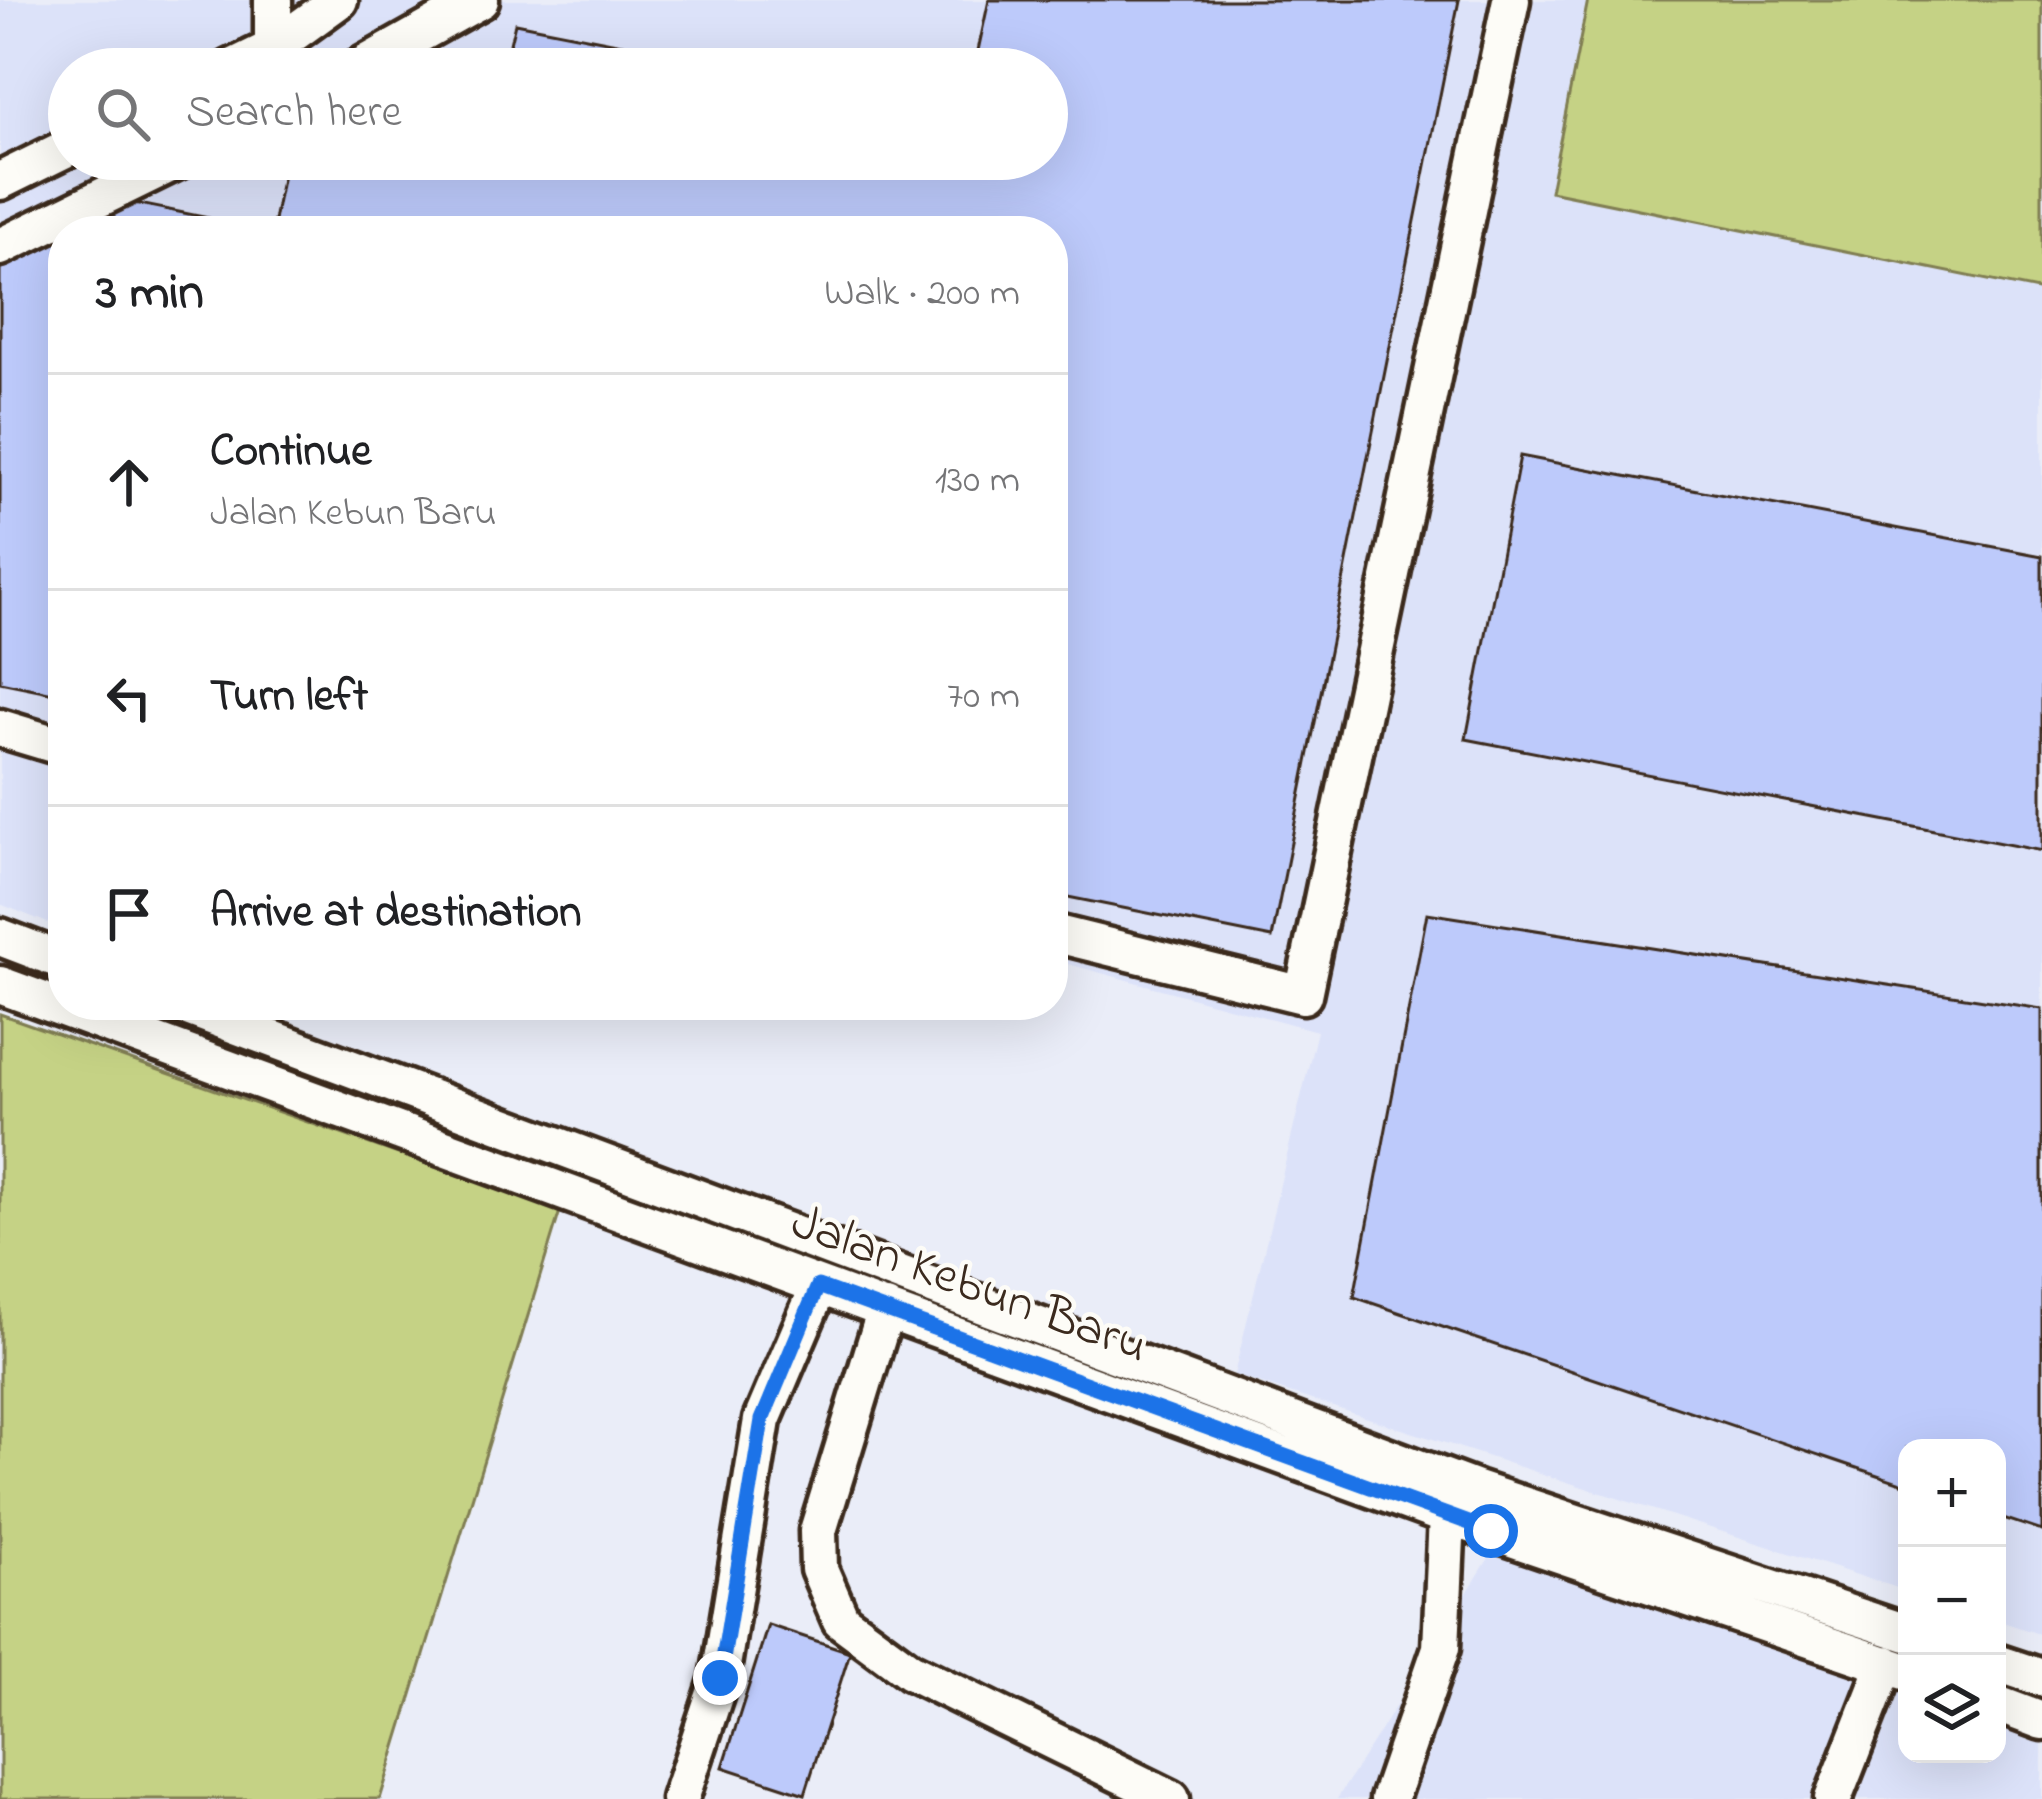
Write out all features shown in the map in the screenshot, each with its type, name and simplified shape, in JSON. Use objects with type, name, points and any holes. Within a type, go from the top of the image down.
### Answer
[{"type":"street","points":[[273,0],[273,48]]},
{"type":"street","points":[[274,48],[339,0]]},
{"type":"street","points":[[394,48],[480,0]]},
{"type":"street","points":[[1068,937],[1303,994],[1511,0]]},
{"type":"street","points":[[0,181],[48,158]]},
{"type":"street","points":[[63,216],[137,180]]},
{"type":"street","points":[[0,247],[48,224]]},
{"type":"street","points":[[0,728],[48,742]]},
{"type":"street","points":[[0,937],[48,955]]},
{"type":"street","name":"Jalan Kebun Baru","points":[[0,986],[48,1004]]},
{"type":"street","name":"Jalan Kebun Baru","points":[[93,1020],[1447,1516],[1897,1668]]},
{"type":"street","name":"Jalan Kebun Baru","points":[[222,1020],[1477,1490],[1898,1630]]},
{"type":"street","points":[[680,1799],[720,1678],[762,1420],[818,1286]]},
{"type":"street","points":[[886,1309],[818,1531],[819,1569],[841,1619],[910,1671],[1172,1799]]},
{"type":"street","points":[[1389,1799],[1441,1648],[1447,1516]]},
{"type":"street","points":[[2006,1667],[2042,1678]]},
{"type":"street","points":[[1833,1799],[1897,1668]]},
{"type":"street","points":[[2006,1707],[2042,1721]]},
{"type":"shaded area","points":[[0,0],[2042,0],[2042,1635],[2006,1623],[2006,1439],[1898,1439],[1898,1588],[1234,1375],[1317,1031],[1068,964],[1068,216],[48,216],[48,923],[0,904]]},
{"type":"shaded area","points":[[1499,1542],[1898,1682],[1898,1763],[2006,1763],[2006,1728],[2042,1744],[2042,1799],[1337,1799]]},
{"type":"green space","points":[[1588,0],[2042,0],[2042,291],[1550,191]]},
{"type":"green space","points":[[0,1014],[560,1211],[380,1799],[0,1799]]},
{"type":"building","points":[[989,0],[1459,0],[1272,938],[1068,897],[1068,216],[275,216],[282,180],[1068,180],[1068,48],[979,48]]},
{"type":"building","points":[[515,23],[642,48],[509,48]]},
{"type":"building","points":[[125,201],[198,216],[93,216]]},
{"type":"building","points":[[48,237],[48,692],[0,682],[0,259]]},
{"type":"building","points":[[1520,456],[2042,556],[2042,851],[1466,739]]},
{"type":"building","points":[[1427,913],[2042,1009],[2042,1531],[2006,1519],[2006,1439],[1898,1439],[1898,1482],[1354,1297]]},
{"type":"building","points":[[768,1625],[850,1652],[805,1794],[723,1767]]},
{"type":"route","points":[[720,1678],[762,1420],[818,1286],[1491,1531]]}]
